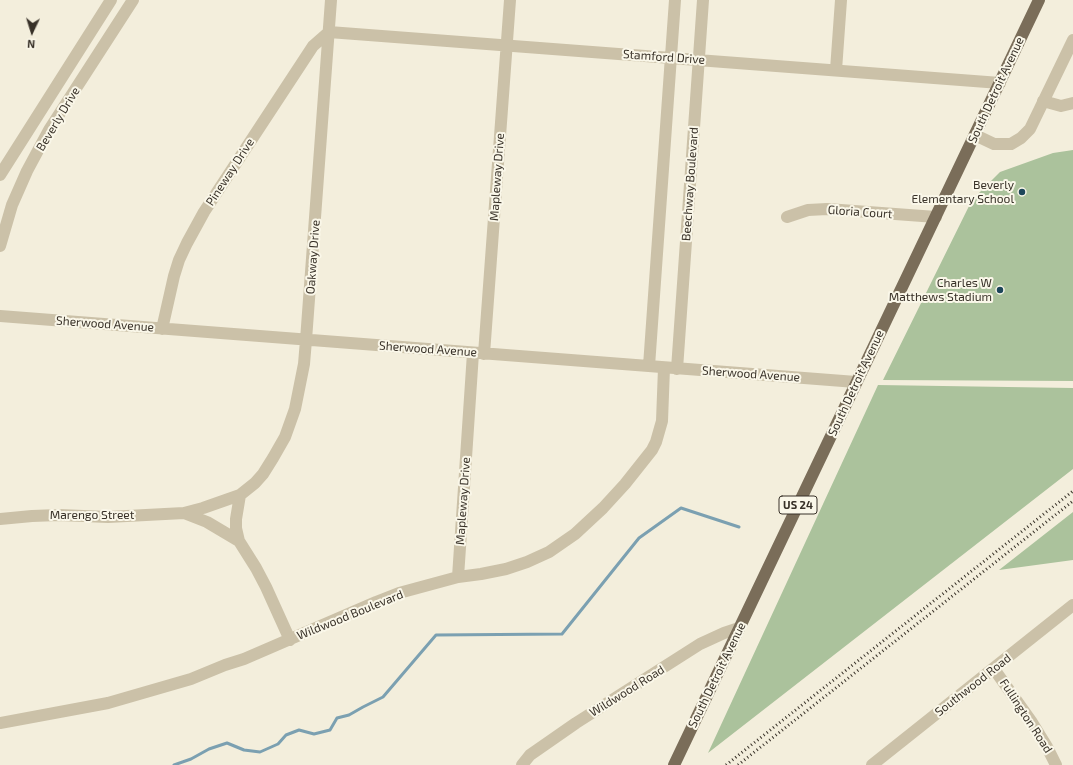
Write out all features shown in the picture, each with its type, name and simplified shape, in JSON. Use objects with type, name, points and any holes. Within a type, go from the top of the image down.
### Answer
[{"type":"main road","name":"South Detroit Avenue","points":[[674,765],[1039,0]]},
{"type":"street","name":"Beverly Drive","points":[[0,175],[111,0]]},
{"type":"street","name":"Beverly Drive","points":[[0,246],[12,205],[26,171],[50,130],[133,0]]},
{"type":"street","name":"Oakway Drive","points":[[240,496],[263,474],[285,438],[295,409],[300,388],[306,340],[331,0]]},
{"type":"street","name":"Mapleway Drive","points":[[458,577],[510,0]]},
{"type":"street","points":[[649,366],[675,0]]},
{"type":"street","name":"Beechway Boulevard","points":[[677,369],[703,0]]},
{"type":"street","points":[[836,70],[841,0]]},
{"type":"street","name":"Stamford Drive","points":[[329,32],[1000,83]]},
{"type":"street","name":"Pineway Drive","points":[[162,329],[174,276],[179,260],[190,237],[208,206],[312,46],[329,32]]},
{"type":"street","points":[[975,135],[994,144],[1011,144],[1021,138],[1030,129],[1073,40]]},
{"type":"street","points":[[1043,102],[1061,106],[1073,103]]},
{"type":"street","name":"Gloria Court","points":[[786,217],[808,210],[827,209],[936,217]]},
{"type":"street","name":"Sherwood Avenue","points":[[0,316],[856,382]]},
{"type":"street","name":"Wildwood Boulevard","points":[[0,723],[108,703],[190,679],[244,659],[370,604],[399,593],[458,577],[506,569],[527,562],[543,554],[575,534],[603,508],[625,484],[652,450],[662,421],[664,368]]},
{"type":"street","name":"Marengo Street","points":[[0,519],[39,515],[108,517],[184,513],[240,496],[236,519],[236,528],[239,541],[259,574],[290,640]]},
{"type":"street","name":"Marengo Street","points":[[184,513],[207,522],[239,541]]},
{"type":"street","name":"Southwood Road","points":[[875,764],[1073,606]]},
{"type":"street","name":"Wildwood Road","points":[[522,765],[530,755],[576,723],[694,649],[724,633],[739,628]]},
{"type":"street","name":"Fullington Road","points":[[994,669],[1031,721],[1056,765]]},
{"type":"green space","name":"Charles W Matthews Stadium","points":[[1073,150],[1073,381],[883,380],[972,200],[1000,172],[1053,153]]},
{"type":"green space","points":[[878,385],[1073,388],[1073,469],[708,753]]},
{"type":"green space","points":[[1073,512],[1073,560],[999,570]]},
{"type":"waterway","points":[[174,765],[191,759],[209,749],[227,743],[244,750],[260,752],[278,744],[286,735],[299,730],[314,734],[330,730],[337,718],[349,715],[383,697],[436,635],[562,634],[639,538],[681,508],[739,527]]},
{"type":"railway","points":[[726,765],[1073,491]]},
{"type":"railway","points":[[738,765],[1073,501]]},
{"type":"place","name":"Beverly Elementary School","points":[[1022,192]]},
{"type":"place","name":"Charles W Matthews Stadium","points":[[1000,290]]}]
